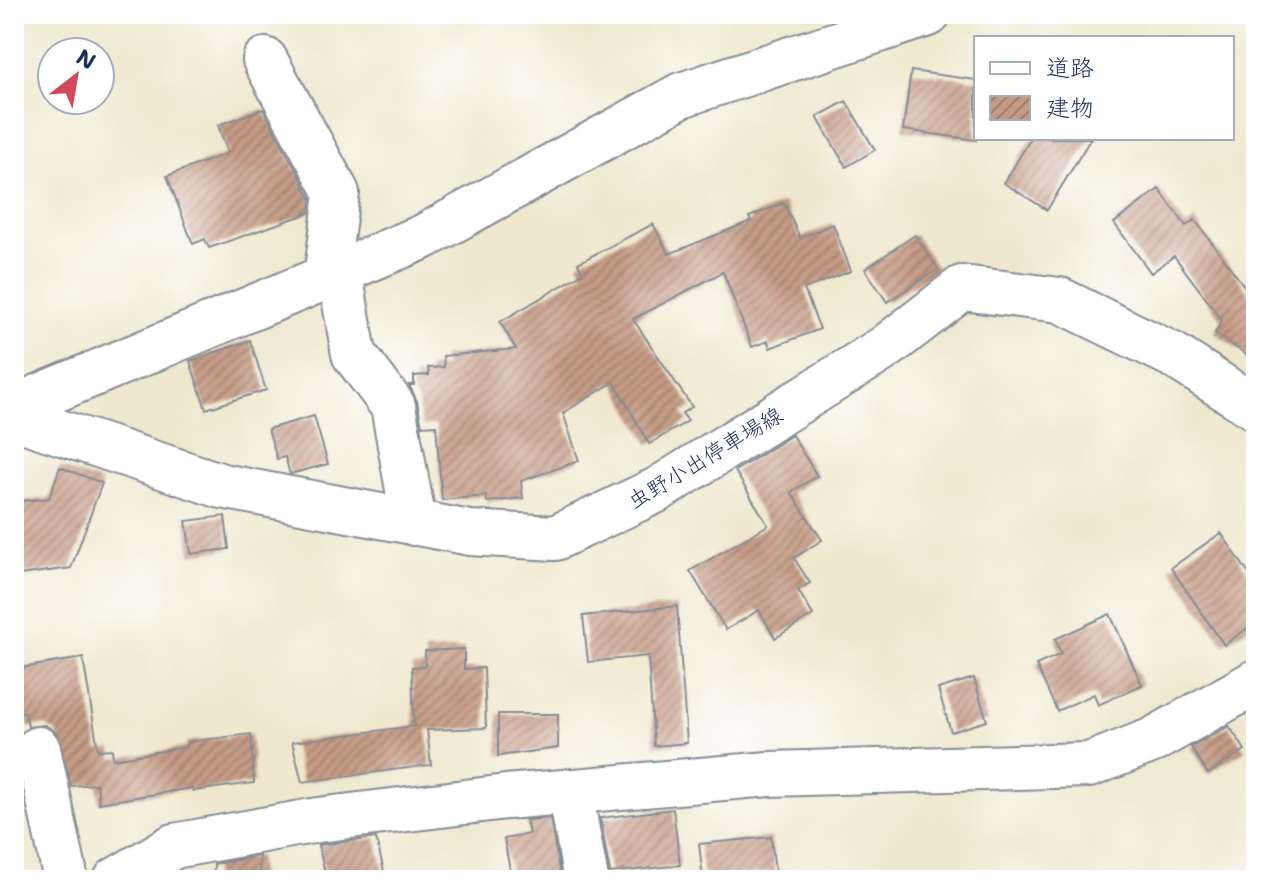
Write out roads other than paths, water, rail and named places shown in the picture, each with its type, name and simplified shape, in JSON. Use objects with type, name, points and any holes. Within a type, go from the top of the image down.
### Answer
[{"type":"street","points":[[14,407],[425,236],[681,95],[928,14]]},
{"type":"street","points":[[265,60],[337,193],[333,276],[354,354],[393,406],[414,523]]},
{"type":"street","name":"虫野小出停車場線","points":[[14,417],[222,486],[470,533],[555,538],[657,490],[886,347],[962,288],[1060,300],[1173,355],[1256,408]]},
{"type":"street","points":[[116,880],[174,846],[318,820],[570,791],[769,774],[1089,765],[1153,740],[1256,682]]},
{"type":"street","points":[[38,749],[66,880]]},
{"type":"street","points":[[570,791],[586,880]]}]
